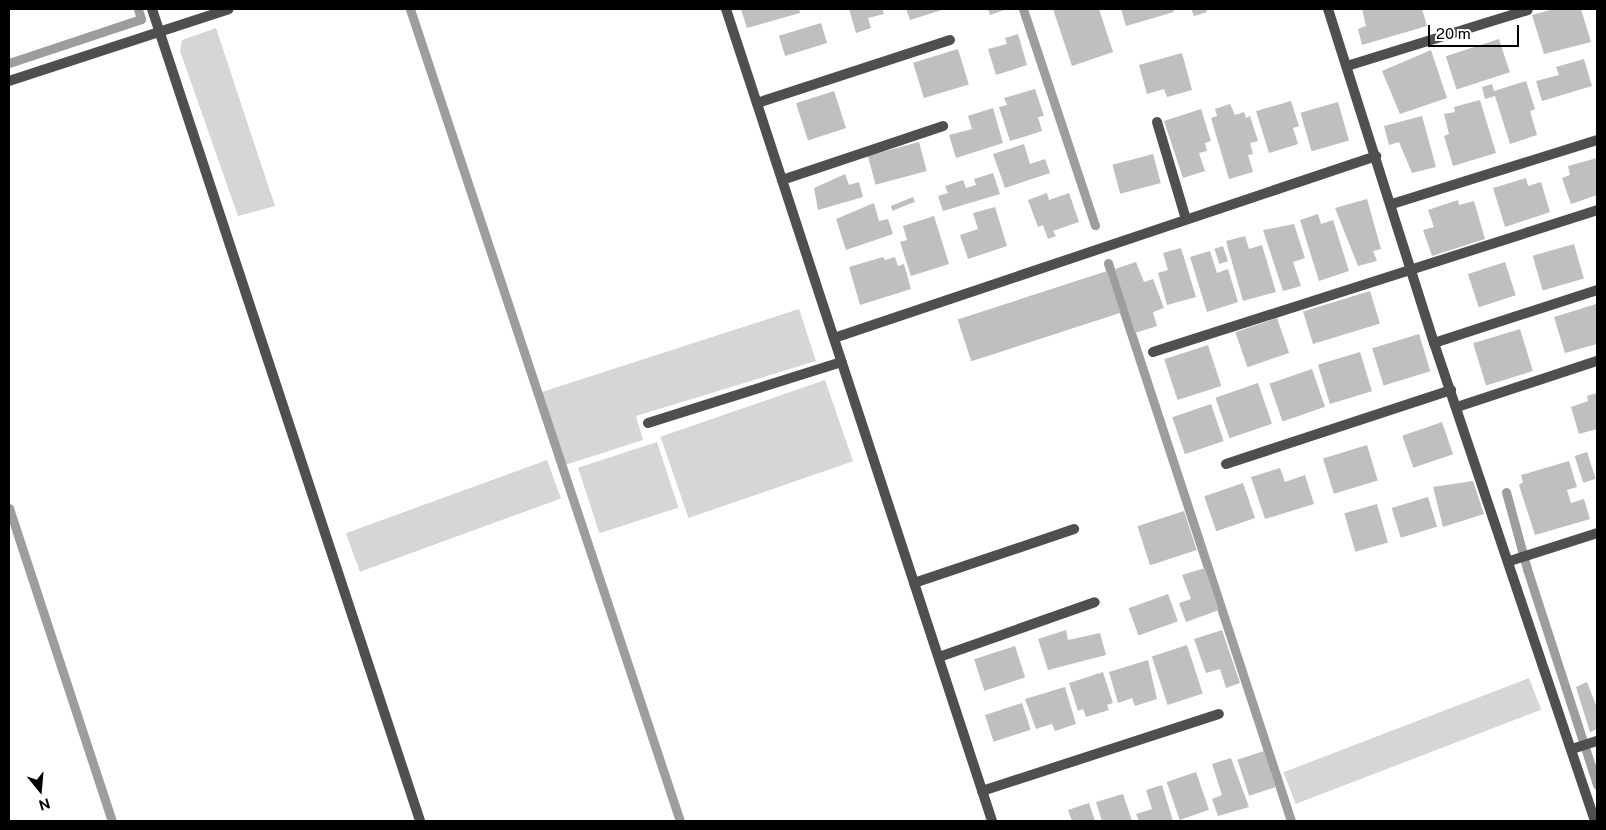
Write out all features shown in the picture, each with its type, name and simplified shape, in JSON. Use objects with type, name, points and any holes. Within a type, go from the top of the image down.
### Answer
[{"type":"street","points":[[152,9],[420,821]]},
{"type":"street","points":[[9,81],[229,9]]},
{"type":"street","points":[[726,9],[992,821]]},
{"type":"street","points":[[1328,9],[1392,204],[1434,343],[1510,561],[1596,821]]},
{"type":"street","points":[[1346,66],[1528,10]]},
{"type":"street","points":[[757,103],[950,40]]},
{"type":"street","points":[[1157,122],[1186,219]]},
{"type":"street","points":[[782,180],[943,126]]},
{"type":"street","points":[[1392,204],[1597,140]]},
{"type":"street","points":[[834,338],[1376,156]]},
{"type":"street","points":[[1153,352],[1597,210]]},
{"type":"street","points":[[1434,343],[1597,290]]},
{"type":"street","points":[[1456,407],[1597,361]]},
{"type":"street","points":[[648,423],[842,362]]},
{"type":"street","points":[[1226,464],[1451,390]]},
{"type":"street","points":[[914,583],[1074,528]]},
{"type":"street","points":[[1510,561],[1597,533]]},
{"type":"street","points":[[938,657],[1095,602]]},
{"type":"street","points":[[982,791],[1219,714]]},
{"type":"street","points":[[1572,749],[1597,741]]},
{"type":"shaded area","points":[[216,28],[275,206],[238,216],[180,51],[182,40]]},
{"type":"shaded area","points":[[799,309],[816,361],[636,416],[643,440],[565,465],[542,392]]},
{"type":"shaded area","points":[[825,380],[853,461],[688,518],[660,437]]},
{"type":"shaded area","points":[[657,442],[678,508],[599,533],[578,468]]},
{"type":"shaded area","points":[[547,460],[561,499],[360,572],[346,533]]},
{"type":"shaded area","points":[[1529,678],[1541,710],[1296,804],[1283,772]]},
{"type":"building","points":[[741,9],[799,9],[800,13],[747,28]]},
{"type":"building","points":[[849,9],[882,9],[884,14],[868,18],[871,28],[856,33]]},
{"type":"building","points":[[906,9],[945,9],[910,20]]},
{"type":"building","points":[[988,9],[1007,9],[990,15]]},
{"type":"building","points":[[1053,9],[1099,9],[1113,52],[1072,66]]},
{"type":"building","points":[[1121,9],[1173,9],[1174,12],[1126,26]]},
{"type":"building","points":[[1191,9],[1206,9],[1207,12],[1194,16]]},
{"type":"building","points":[[1362,9],[1422,9],[1427,26],[1362,45],[1358,29],[1366,26]]},
{"type":"building","points":[[1554,9],[1581,9],[1591,42],[1544,54],[1532,15]]},
{"type":"building","points":[[821,23],[827,43],[785,56],[779,36]]},
{"type":"building","points":[[1018,34],[1027,65],[996,75],[988,49],[1007,44],[1005,38]]},
{"type":"building","points":[[1499,39],[1510,72],[1457,90],[1446,56]]},
{"type":"building","points":[[958,49],[969,84],[924,98],[913,63]]},
{"type":"building","points":[[1431,50],[1447,98],[1400,114],[1382,71]]},
{"type":"building","points":[[1182,53],[1192,90],[1167,97],[1164,89],[1147,94],[1139,65]]},
{"type":"building","points":[[1584,59],[1592,86],[1542,101],[1536,81],[1559,75],[1556,67]]},
{"type":"building","points":[[1526,81],[1535,109],[1530,111],[1537,135],[1510,144],[1495,96],[1485,99],[1482,87],[1492,84],[1494,91]]},
{"type":"building","points":[[1035,89],[1044,116],[1038,117],[1042,131],[1010,141],[999,107],[1007,105],[1004,98]]},
{"type":"building","points":[[834,91],[846,128],[808,140],[796,103]]},
{"type":"building","points":[[1480,100],[1496,153],[1453,166],[1444,136],[1449,134],[1444,114],[1455,112],[1454,107]]},
{"type":"building","points":[[1291,101],[1299,126],[1293,128],[1298,144],[1269,153],[1256,111]]},
{"type":"building","points":[[1338,102],[1349,140],[1312,151],[1301,113]]},
{"type":"building","points":[[1230,104],[1235,115],[1244,112],[1246,118],[1250,116],[1258,141],[1250,143],[1253,154],[1248,155],[1253,172],[1229,179],[1211,118],[1217,116],[1215,109]]},
{"type":"building","points":[[993,108],[1003,143],[956,158],[949,135],[972,129],[968,116]]},
{"type":"building","points":[[1201,109],[1211,141],[1205,143],[1207,151],[1199,153],[1205,171],[1183,178],[1164,121]]},
{"type":"building","points":[[1422,116],[1436,167],[1412,173],[1399,142],[1389,145],[1384,126]]},
{"type":"building","points":[[919,142],[927,171],[876,185],[868,156]]},
{"type":"building","points":[[1024,144],[1030,164],[1045,159],[1050,173],[1005,188],[993,154]]},
{"type":"building","points":[[1153,154],[1161,183],[1120,194],[1112,165]]},
{"type":"building","points":[[1597,158],[1597,195],[1571,204],[1562,178],[1570,175],[1568,166]]},
{"type":"building","points":[[993,173],[1000,194],[943,211],[938,196],[948,193],[945,186],[963,180],[966,188],[976,185],[974,179]]},
{"type":"building","points":[[845,174],[849,185],[859,182],[863,197],[818,210],[814,188]]},
{"type":"building","points":[[1526,178],[1528,186],[1541,182],[1550,212],[1505,227],[1493,188]]},
{"type":"building","points":[[1047,193],[1049,200],[1069,193],[1079,222],[1053,231],[1056,236],[1048,239],[1043,225],[1038,227],[1028,200]]},
{"type":"building","points":[[913,197],[915,202],[893,211],[891,206]]},
{"type":"building","points":[[1367,199],[1381,249],[1373,251],[1377,261],[1358,266],[1335,208]]},
{"type":"building","points":[[1458,200],[1459,205],[1474,201],[1485,239],[1432,256],[1423,230],[1434,227],[1428,210]]},
{"type":"building","points":[[874,203],[879,221],[888,219],[893,234],[846,250],[836,219]]},
{"type":"building","points":[[995,207],[1007,246],[968,259],[960,235],[978,229],[973,213]]},
{"type":"building","points":[[1318,214],[1321,224],[1333,220],[1349,271],[1319,281],[1300,220]]},
{"type":"building","points":[[934,216],[949,264],[911,276],[900,242],[907,240],[903,226]]},
{"type":"building","points":[[1294,224],[1305,258],[1293,262],[1301,286],[1283,291],[1263,230]]},
{"type":"building","points":[[1245,236],[1249,249],[1262,245],[1276,292],[1243,301],[1226,241]]},
{"type":"building","points":[[1574,244],[1584,279],[1543,290],[1533,256]]},
{"type":"building","points":[[1223,246],[1228,261],[1219,264],[1214,249]]},
{"type":"building","points":[[1181,248],[1196,297],[1167,305],[1158,273],[1168,270],[1163,253]]},
{"type":"building","points":[[1210,251],[1217,273],[1228,269],[1238,302],[1207,312],[1190,257]]},
{"type":"building","points":[[883,257],[885,260],[895,257],[898,266],[904,264],[911,289],[860,305],[849,267]]},
{"type":"building","points":[[1136,262],[1144,282],[1153,279],[1164,308],[1153,312],[1157,326],[1135,333],[1115,269]]},
{"type":"building","points":[[1505,262],[1516,295],[1479,307],[1468,274]]},
{"type":"building","points":[[1107,271],[1121,313],[971,361],[958,320]]},
{"type":"building","points":[[1370,291],[1380,324],[1313,344],[1303,311]]},
{"type":"building","points":[[1596,304],[1597,344],[1565,353],[1554,317]]},
{"type":"building","points":[[1277,318],[1289,353],[1247,367],[1235,332]]},
{"type":"building","points":[[1520,329],[1533,371],[1486,385],[1473,343]]},
{"type":"building","points":[[1419,334],[1430,371],[1384,386],[1372,348]]},
{"type":"building","points":[[1208,345],[1221,386],[1178,400],[1164,359]]},
{"type":"building","points":[[1360,352],[1372,391],[1330,404],[1318,365]]},
{"type":"building","points":[[1312,369],[1325,407],[1282,421],[1269,384]]},
{"type":"building","points":[[1258,383],[1272,424],[1229,438],[1215,398]]},
{"type":"building","points":[[1597,393],[1597,429],[1579,434],[1571,407],[1588,401],[1587,396]]},
{"type":"building","points":[[1211,404],[1224,441],[1185,454],[1172,417]]},
{"type":"building","points":[[1442,422],[1453,454],[1413,468],[1402,436]]},
{"type":"building","points":[[1367,445],[1378,480],[1334,494],[1323,458]]},
{"type":"building","points":[[1587,452],[1596,479],[1583,483],[1575,456]]},
{"type":"building","points":[[1569,461],[1577,487],[1567,490],[1571,503],[1584,499],[1590,519],[1535,535],[1519,485],[1523,482],[1521,475]]},
{"type":"building","points":[[1280,468],[1285,482],[1305,475],[1314,504],[1265,519],[1251,477]]},
{"type":"building","points":[[1473,481],[1484,514],[1443,527],[1433,487]]},
{"type":"building","points":[[1243,483],[1255,518],[1216,531],[1204,496]]},
{"type":"building","points":[[1428,497],[1437,527],[1401,538],[1392,508]]},
{"type":"building","points":[[1377,504],[1388,542],[1355,552],[1344,513]]},
{"type":"building","points":[[1184,511],[1197,550],[1150,565],[1137,526]]},
{"type":"building","points":[[1205,568],[1219,610],[1186,622],[1179,603],[1191,599],[1182,575]]},
{"type":"building","points":[[1168,594],[1178,621],[1138,636],[1129,608]]},
{"type":"building","points":[[1066,630],[1068,640],[1100,633],[1106,655],[1048,670],[1038,639]]},
{"type":"building","points":[[1222,630],[1240,683],[1226,688],[1220,669],[1206,673],[1194,639]]},
{"type":"building","points":[[1187,645],[1203,694],[1168,705],[1152,656]]},
{"type":"building","points":[[1015,646],[1025,677],[984,691],[974,659]]},
{"type":"building","points":[[1148,660],[1157,699],[1135,706],[1132,698],[1118,703],[1109,672]]},
{"type":"building","points":[[1103,672],[1113,703],[1107,705],[1109,710],[1086,717],[1083,709],[1078,711],[1069,683]]},
{"type":"building","points":[[1587,682],[1597,708],[1597,729],[1590,732],[1576,687]]},
{"type":"building","points":[[1065,687],[1076,724],[1055,731],[1052,724],[1036,729],[1025,699]]},
{"type":"building","points":[[1022,703],[1031,730],[994,742],[985,715]]},
{"type":"building","points":[[1264,751],[1276,787],[1249,796],[1237,760]]},
{"type":"building","points":[[1231,758],[1249,807],[1218,816],[1212,799],[1222,795],[1212,764]]},
{"type":"building","points":[[1196,772],[1209,810],[1180,820],[1167,782]]},
{"type":"building","points":[[1162,785],[1173,821],[1139,821],[1136,814],[1152,809],[1146,790]]},
{"type":"building","points":[[1123,794],[1132,821],[1102,821],[1096,802]]},
{"type":"building","points":[[1089,803],[1095,821],[1072,821],[1068,810]]},
{"type":"waterway","points":[[9,63],[141,19],[138,9]]},
{"type":"waterway","points":[[410,9],[680,821]]},
{"type":"waterway","points":[[1023,9],[1095,225]]},
{"type":"waterway","points":[[1108,263],[1291,821]]},
{"type":"waterway","points":[[1506,492],[1527,569],[1597,785]]},
{"type":"waterway","points":[[9,508],[112,821]]}]
